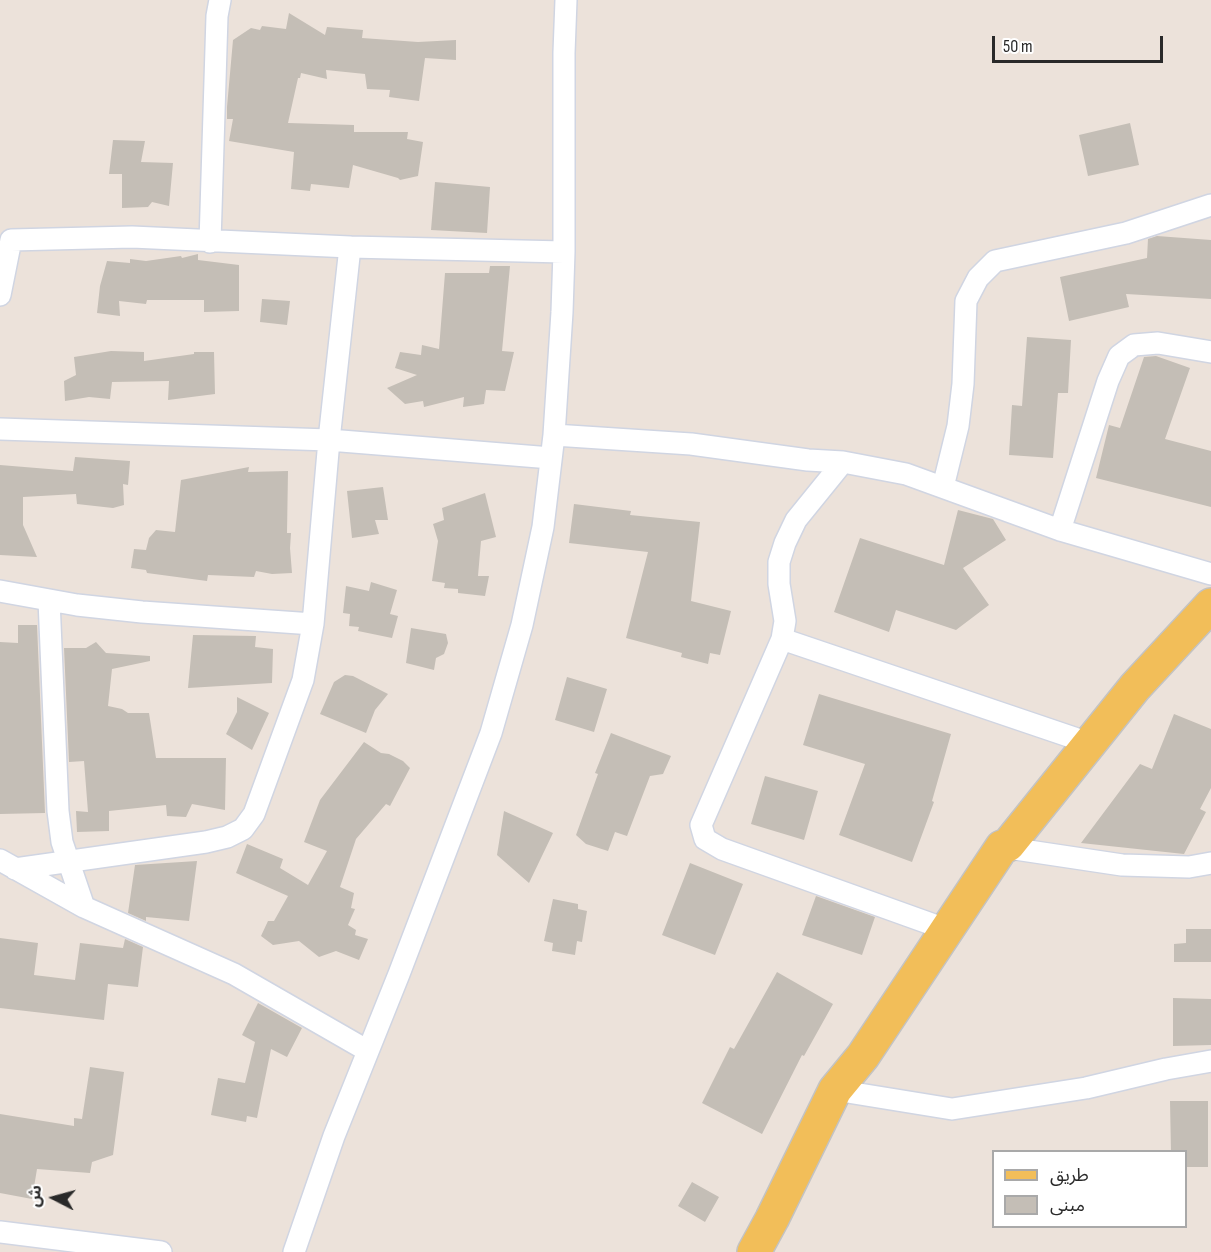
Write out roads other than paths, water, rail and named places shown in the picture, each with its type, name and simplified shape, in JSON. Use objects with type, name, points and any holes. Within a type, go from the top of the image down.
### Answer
[{"type":"main road","points":[[754,1252],[835,1090],[863,1056],[1002,847],[1008,845],[1135,687],[1211,605]]},
{"type":"street","points":[[210,242],[217,16],[220,0]]},
{"type":"street","points":[[294,1252],[334,1136],[491,733],[522,625],[543,528],[554,435],[562,312],[564,0]]},
{"type":"street","points":[[943,487],[959,415],[963,384],[966,301],[978,278],[995,261],[1126,233],[1211,205]]},
{"type":"street","points":[[0,295],[6,241],[132,237],[350,247],[564,252]]},
{"type":"street","points":[[7,864],[70,861],[206,842],[227,837],[243,829],[254,814],[294,709],[303,680],[314,624],[329,440],[350,247]]},
{"type":"street","points":[[1060,530],[1108,381],[1119,356],[1134,345],[1158,343],[1211,352]]},
{"type":"street","points":[[0,429],[329,440],[551,458]]},
{"type":"street","points":[[554,435],[691,444],[808,460],[843,462],[906,474],[994,508],[1060,530],[1211,574]]},
{"type":"street","points":[[843,462],[796,520],[785,543],[779,562],[785,621],[782,639],[701,825],[705,839],[722,849],[948,930]]},
{"type":"street","points":[[0,591],[142,612],[314,624]]},
{"type":"street","points":[[49,600],[58,811],[62,842],[84,907]]},
{"type":"street","points":[[782,639],[1089,743]]},
{"type":"street","points":[[1002,847],[1122,865],[1189,867],[1211,862]]},
{"type":"street","points":[[7,864],[84,907],[234,974],[369,1051]]},
{"type":"street","points":[[835,1090],[952,1109],[1086,1088],[1211,1060]]},
{"type":"street","points":[[0,1232],[161,1252]]}]
